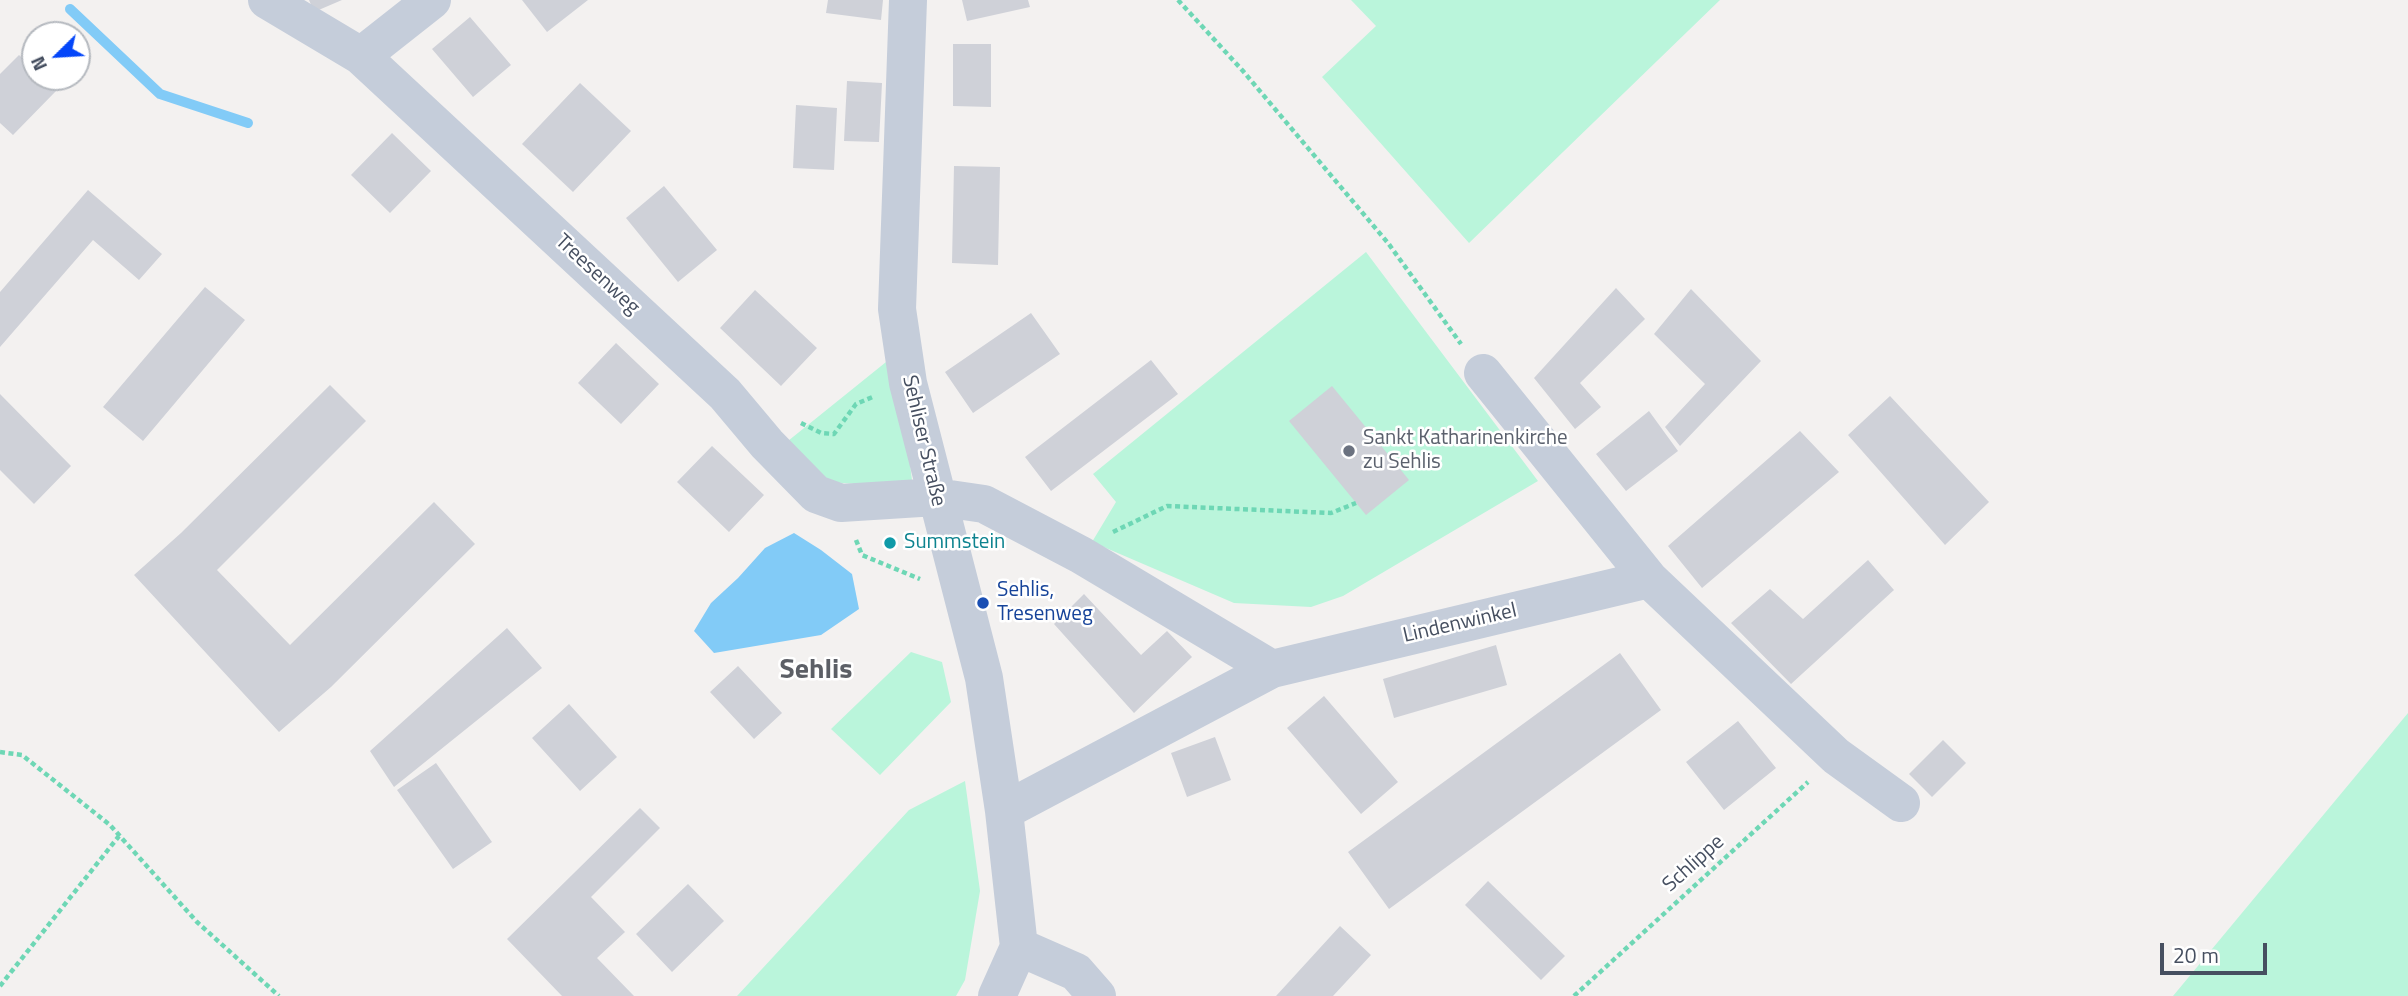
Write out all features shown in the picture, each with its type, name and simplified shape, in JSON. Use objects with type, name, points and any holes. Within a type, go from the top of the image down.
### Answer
[{"type":"street","name":"Treesenweg","points":[[267,0],[361,56],[725,394],[766,444],[816,494],[841,503],[936,497]]},
{"type":"street","points":[[361,56],[432,0]]},
{"type":"street","name":"Sehliser Straße","points":[[908,0],[897,309],[908,383],[984,678],[1004,811],[1019,947]]},
{"type":"street","points":[[1482,373],[1649,579],[1836,756],[1901,803]]},
{"type":"street","points":[[936,497],[984,504],[1081,555],[1272,669]]},
{"type":"street","name":"Lindenwinkel","points":[[1004,811],[1272,669],[1649,579]]},
{"type":"street","points":[[997,996],[1019,947],[1076,972],[1097,996]]},
{"type":"path","points":[[1178,0],[1243,71],[1388,243],[1482,373]]},
{"type":"path","points":[[766,444],[797,421],[821,433],[834,434],[856,404],[908,383]]},
{"type":"path","points":[[841,503],[862,555],[962,596]]},
{"type":"path","points":[[1081,555],[1109,534],[1167,506],[1331,513],[1356,503]]},
{"type":"path","points":[[0,752],[22,755],[110,825],[197,922],[279,996]]},
{"type":"path","name":"Schlippe","points":[[1574,996],[1836,756]]},
{"type":"path","points":[[0,986],[119,836]]},
{"type":"green space","points":[[1351,0],[1720,0],[1469,243],[1322,77],[1376,26]]},
{"type":"green space","points":[[1366,252],[1538,481],[1343,596],[1311,607],[1234,603],[1092,542],[1116,502],[1093,474]]},
{"type":"green space","points":[[896,354],[913,488],[828,482],[783,445]]},
{"type":"green space","points":[[911,652],[942,662],[951,702],[880,775],[831,729]]},
{"type":"green space","points":[[2408,713],[2408,996],[2173,996]]},
{"type":"green space","points":[[965,781],[980,891],[965,980],[956,996],[737,996],[909,810]]},
{"type":"water","points":[[794,533],[852,574],[859,609],[821,635],[714,653],[694,631],[711,603],[765,548]]},
{"type":"building","points":[[309,0],[342,0],[314,12]]},
{"type":"building","points":[[522,0],[588,0],[547,32]]},
{"type":"building","points":[[828,0],[883,0],[881,20],[826,13]]},
{"type":"building","points":[[962,0],[1028,0],[1030,7],[967,21]]},
{"type":"building","points":[[470,17],[511,65],[473,97],[432,49]]},
{"type":"building","points":[[953,44],[991,44],[991,107],[953,106]]},
{"type":"building","points":[[19,55],[21,91],[56,91],[13,135],[0,123],[0,74]]},
{"type":"building","points":[[847,81],[882,83],[879,142],[844,141]]},
{"type":"building","points":[[580,83],[631,131],[573,192],[522,144]]},
{"type":"building","points":[[796,105],[837,108],[834,170],[793,168]]},
{"type":"building","points":[[392,133],[431,171],[390,213],[351,175]]},
{"type":"building","points":[[954,166],[1000,167],[998,265],[952,263]]},
{"type":"building","points":[[664,186],[717,250],[678,282],[626,218]]},
{"type":"building","points":[[88,190],[162,254],[139,280],[93,240],[0,347],[0,292]]},
{"type":"building","points":[[205,287],[245,320],[143,441],[103,407]]},
{"type":"building","points":[[1616,288],[1645,319],[1580,383],[1601,407],[1575,429],[1534,378]]},
{"type":"building","points":[[1691,289],[1761,361],[1680,446],[1665,427],[1705,384],[1654,334]]},
{"type":"building","points":[[755,290],[817,348],[781,386],[720,328]]},
{"type":"building","points":[[1031,313],[1060,354],[973,413],[945,372]]},
{"type":"building","points":[[616,343],[659,384],[621,424],[578,383]]},
{"type":"building","points":[[1151,360],[1178,394],[1051,491],[1025,457]]},
{"type":"building","points":[[330,385],[366,421],[217,570],[290,645],[434,502],[475,544],[331,687],[279,732],[134,575],[181,533]]},
{"type":"building","name":"Sankt Katharinenkirche zu Sehlis","points":[[1332,386],[1409,480],[1366,515],[1289,421]]},
{"type":"building","points":[[0,394],[71,466],[34,504],[0,470]]},
{"type":"building","points":[[1890,396],[1989,502],[1945,545],[1848,435]]},
{"type":"building","points":[[1649,411],[1678,451],[1626,491],[1596,454]]},
{"type":"building","points":[[1800,431],[1839,472],[1702,588],[1668,546]]},
{"type":"building","points":[[712,446],[764,495],[729,532],[677,482]]},
{"type":"building","points":[[1868,560],[1894,590],[1791,684],[1731,623],[1770,589],[1803,619]]},
{"type":"building","points":[[1084,594],[1141,655],[1167,631],[1192,657],[1134,713],[1054,624]]},
{"type":"building","points":[[507,628],[542,668],[394,787],[370,751]]},
{"type":"building","points":[[1496,645],[1507,685],[1394,718],[1383,679]]},
{"type":"building","points":[[1620,653],[1661,710],[1389,909],[1348,852]]},
{"type":"building","points":[[738,666],[782,713],[754,739],[710,692]]},
{"type":"building","points":[[1324,696],[1398,782],[1361,814],[1287,728]]},
{"type":"building","points":[[569,704],[617,757],[580,791],[532,738]]},
{"type":"building","points":[[1738,721],[1776,768],[1724,810],[1686,762]]},
{"type":"building","points":[[1215,737],[1231,780],[1187,797],[1171,753]]},
{"type":"building","points":[[1943,740],[1966,763],[1932,797],[1909,774]]},
{"type":"building","points":[[436,763],[492,842],[453,869],[397,790]]},
{"type":"building","points":[[640,808],[660,828],[591,897],[625,932],[597,958],[634,996],[562,996],[507,939]]},
{"type":"building","points":[[1488,881],[1565,956],[1541,980],[1465,905]]},
{"type":"building","points":[[688,884],[724,921],[672,972],[636,934]]},
{"type":"building","points":[[1340,926],[1371,955],[1333,996],[1276,996]]},
{"type":"waterway","points":[[70,9],[160,94],[248,123]]},
{"type":"place","name":"Sankt Katharinenkirche zu Sehlis","points":[[1349,451]]},
{"type":"place","name":"Summstein","points":[[890,543]]},
{"type":"place","name":"Sehlis, Tresenweg","points":[[983,603]]},
{"type":"district","name":"Sehlis","points":[[816,671]]}]
